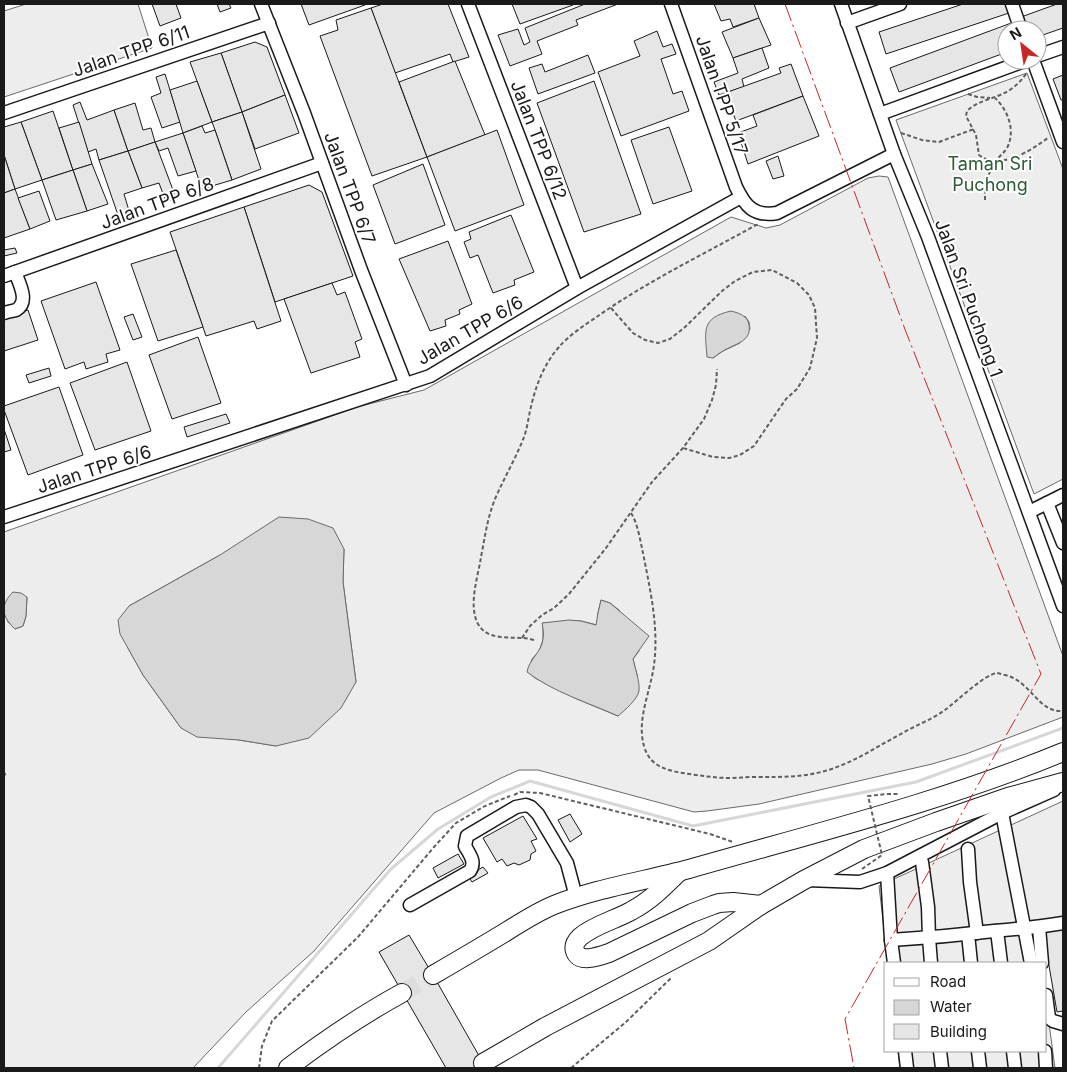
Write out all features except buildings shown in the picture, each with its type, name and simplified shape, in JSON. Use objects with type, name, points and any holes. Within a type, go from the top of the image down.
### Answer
[{"type":"highway","points":[[433,975],[552,906],[576,897],[679,872],[942,797],[1063,752]]},
{"type":"highway","points":[[483,1063],[544,1027],[709,941],[761,905],[864,849],[1008,797],[1063,782]]},
{"type":"highway","points":[[679,872],[648,901],[632,911],[588,931],[578,939],[574,945],[578,956],[594,958],[609,954],[692,912],[720,903],[733,902],[761,905]]},
{"type":"highway","points":[[288,1068],[363,1015],[402,993]]},
{"type":"street","name":"Jalan TPP 6/7","points":[[262,4],[406,385]]},
{"type":"street","name":"Jalan TPP 6/12","points":[[468,4],[577,288]]},
{"type":"street","name":"Jalan TPP 5/17","points":[[671,4],[714,127],[741,197]]},
{"type":"street","name":"Jalan Sri Puchong 1","points":[[841,4],[894,154],[928,237],[1063,606]]},
{"type":"street","points":[[848,23],[900,4]]},
{"type":"street","points":[[1012,4],[1018,20]]},
{"type":"street","name":"Jalan TPP 6/11","points":[[4,113],[269,23]]},
{"type":"street","points":[[1047,53],[1063,47]]},
{"type":"street","points":[[880,114],[1015,70]]},
{"type":"street","points":[[1036,70],[1063,142]]},
{"type":"street","points":[[741,197],[752,210],[760,214],[769,215],[777,213],[894,154]]},
{"type":"street","name":"Jalan TPP 6/8","points":[[9,274],[322,163]]},
{"type":"street","name":"Jalan TPP 6/6","points":[[4,517],[430,376],[577,288],[741,197]]},
{"type":"street","points":[[4,313],[15,310],[21,305],[23,298],[9,274]]},
{"type":"street","points":[[1029,512],[1063,495]]},
{"type":"street","points":[[1047,503],[1063,543]]},
{"type":"street","points":[[804,880],[860,882],[887,873],[1002,814],[1044,796],[1063,782]]},
{"type":"street","points":[[410,905],[470,871],[473,861],[465,846],[468,836],[516,807],[521,806],[531,807],[538,814],[567,863],[576,897]]},
{"type":"street","points":[[1002,814],[1031,962]]},
{"type":"street","points":[[968,849],[973,934],[971,962]]},
{"type":"street","points":[[922,862],[928,907],[931,962]]},
{"type":"street","points":[[887,873],[894,962]]},
{"type":"street","points":[[891,940],[973,934],[1063,923]]},
{"type":"street","points":[[1039,927],[1042,962]]},
{"type":"street","points":[[997,931],[1001,962]]},
{"type":"street","points":[[1047,1003],[1049,1018],[1063,1024]]},
{"type":"street","points":[[905,1052],[907,1068]]},
{"type":"street","points":[[940,1052],[942,1068]]},
{"type":"street","points":[[978,1052],[980,1068]]},
{"type":"street","points":[[1012,1052],[1015,1068]]},
{"type":"street","points":[[1045,1052],[1046,1068]]},
{"type":"path","points":[[1025,70],[1021,81],[1009,91],[977,104],[967,111],[966,116],[974,129],[980,155],[984,159],[1010,159],[1039,145],[1051,136]]},
{"type":"path","points":[[968,94],[984,98],[994,98],[1003,107],[1011,131],[1007,147],[996,160],[989,174],[986,182],[985,200]]},
{"type":"path","points":[[901,133],[922,140],[939,142],[974,129]]},
{"type":"path","points":[[534,640],[497,637],[485,632],[478,625],[474,614],[474,585],[488,518],[519,450],[526,431],[537,384],[548,362],[560,346],[610,307],[647,284],[759,223]]},
{"type":"path","points":[[610,307],[633,333],[644,340],[658,343],[670,339],[722,291],[753,272],[772,270],[798,283],[809,295],[815,308],[817,338],[810,368],[797,389],[776,412],[754,446],[740,455],[730,458],[713,457],[683,448]]},
{"type":"path","points":[[522,638],[530,626],[569,594],[606,548],[652,482],[683,448],[704,419],[716,385],[717,369]]},
{"type":"path","points":[[631,513],[634,518],[646,571],[656,630],[654,667],[641,722],[642,738],[646,754],[654,764],[667,770],[710,777],[730,778],[809,776],[824,772],[854,760],[932,718],[945,710],[980,681],[998,673],[1020,681],[1044,705],[1054,712],[1063,711]]},
{"type":"path","points":[[862,868],[882,855],[868,796],[887,794]]},
{"type":"path","points":[[571,1068],[626,1022],[674,975]]},
{"type":"shaded area","points":[[26,4],[138,4],[152,48],[4,97],[4,11]]},
{"type":"shaded area","name":"Taman Sri Puchong","points":[[1027,73],[1063,169],[1063,479],[1034,494],[896,120]]},
{"type":"shaded area","points":[[888,177],[1063,656],[1063,717],[966,754],[932,764],[759,804],[707,811],[694,812],[538,770],[519,770],[434,813],[314,951],[246,1012],[193,1068],[4,1068],[4,777],[6,774],[4,772],[4,609],[8,622],[15,629],[23,626],[26,616],[27,597],[4,607],[4,532],[357,407],[424,390],[731,217],[766,228],[780,225],[868,178]],"holes":[[[745,316],[749,322],[750,329],[740,343],[713,358]],[[344,549],[343,582],[356,682],[276,746],[181,728],[143,675],[128,648],[129,606],[220,555]],[[601,600],[610,603],[619,610],[639,651],[633,659],[637,675],[618,716],[577,699],[535,678],[528,672],[532,659],[539,651],[543,640],[543,623],[581,621],[597,625]]]},
{"type":"shaded area","points":[[1063,801],[1063,922],[1042,962],[888,962],[879,886]]},
{"type":"shaded area","points":[[1047,1008],[1055,1068],[900,1068],[898,1052],[1047,1052]]},
{"type":"water","points":[[731,311],[747,319],[749,325],[748,335],[741,342],[713,358],[707,357],[707,326],[714,317]]},
{"type":"water","points":[[279,517],[308,519],[333,528],[344,549],[343,582],[356,682],[341,708],[309,738],[276,746],[239,740],[197,737],[181,728],[143,675],[120,634],[118,620],[129,606],[220,555]]},
{"type":"water","points":[[13,592],[21,593],[27,597],[26,616],[23,626],[15,629],[7,620],[4,610],[6,601]]},
{"type":"water","points":[[601,600],[610,603],[649,636],[633,659],[639,683],[638,694],[618,716],[560,691],[527,672],[530,663],[542,644],[542,623],[569,620],[596,625]]},
{"type":"waterway","points":[[218,1068],[391,869],[438,829],[491,797],[530,781],[693,826],[916,782],[1063,728]]},
{"type":"tunnel","points":[[402,993],[433,975]]},
{"type":"power","points":[[785,4],[906,332],[1041,674],[845,1019],[854,1068]]}]
